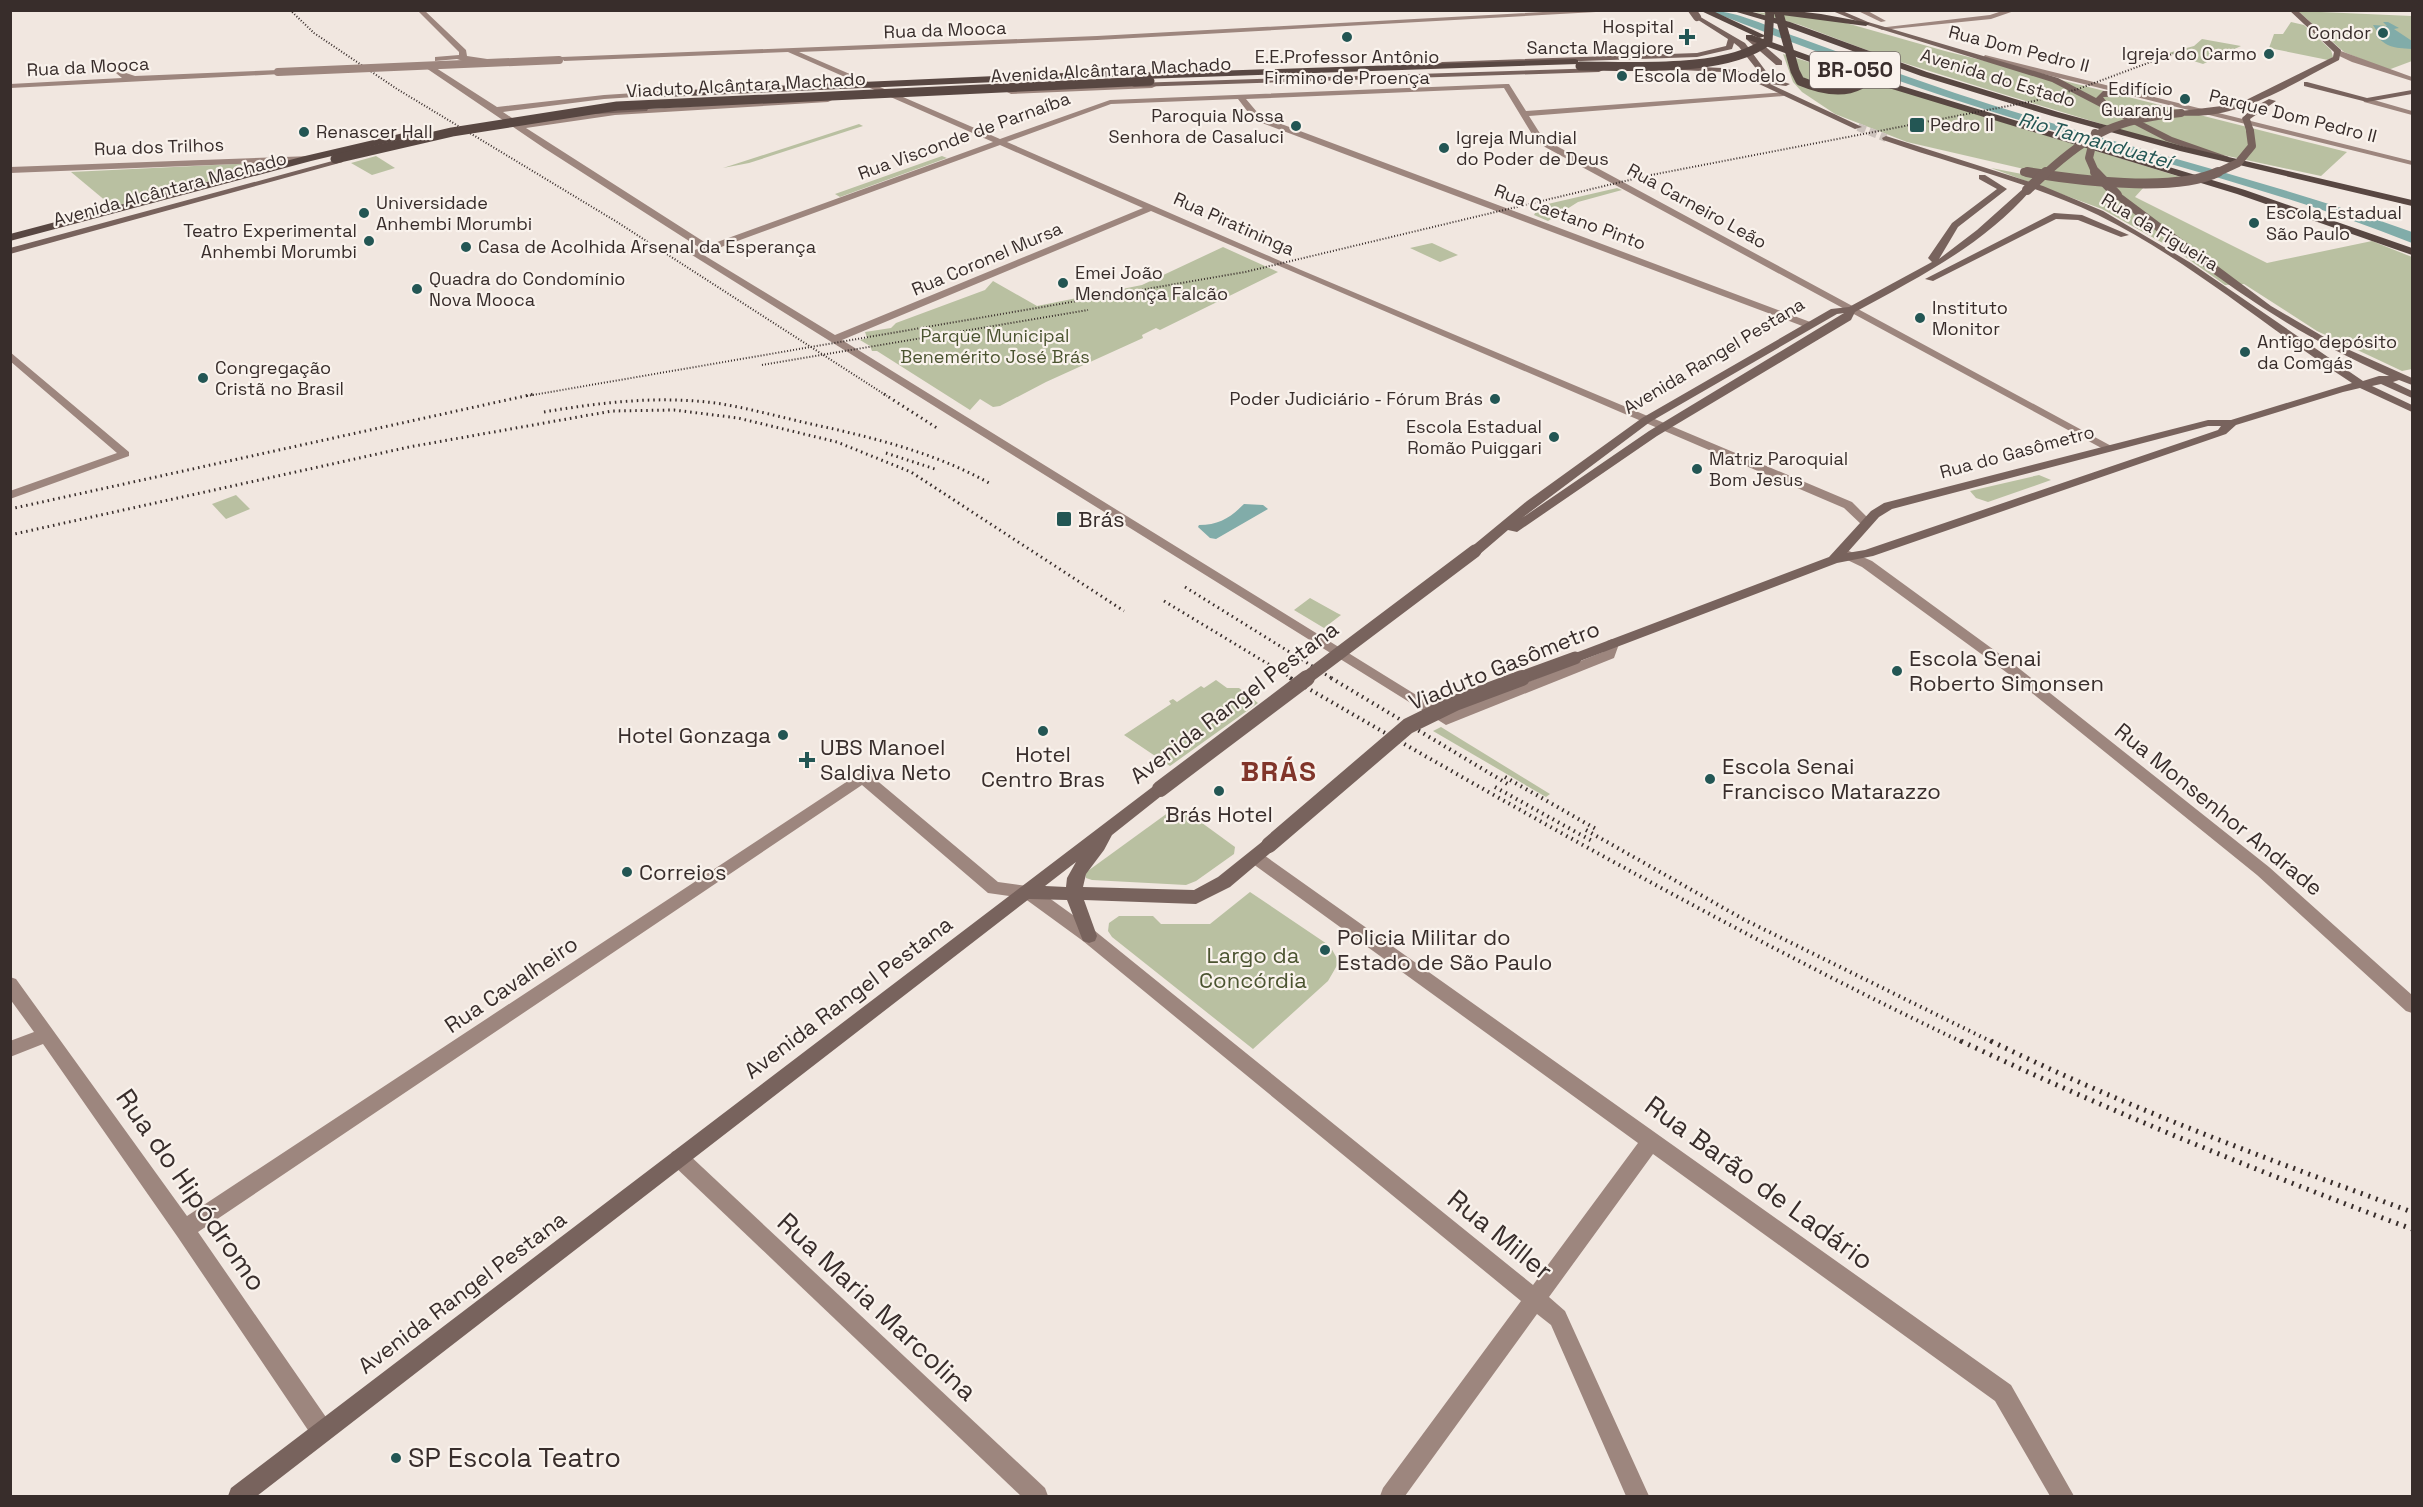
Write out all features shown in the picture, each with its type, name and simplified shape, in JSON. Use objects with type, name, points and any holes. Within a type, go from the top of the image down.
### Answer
[{"type":"highway","name":"Avenida do Estado","points":[[1703,10],[1775,48],[1853,75],[2046,135],[2242,191],[2412,252]]},
{"type":"highway","name":"Avenida do Estado","points":[[1734,10],[1787,24],[1914,70],[2016,102],[2184,149],[2412,203]]},
{"type":"highway","points":[[1577,64],[1700,59],[1730,55],[1750,48],[1759,41],[1762,10],[1867,16]]},
{"type":"highway","points":[[1577,64],[1711,61],[1750,54],[1762,48],[1768,41],[1770,10]]},
{"type":"highway","points":[[1779,10],[1795,71],[1800,81],[1820,89],[1845,90],[1860,85],[1861,82],[1853,75]]},
{"type":"highway","name":"Avenida do Estado","points":[[1751,35],[1948,104]]},
{"type":"highway","name":"Avenida Alcântara Machado","points":[[1154,80],[1202,73],[1398,66],[1577,64]]},
{"type":"highway","name":"Avenida Alcântara Machado","points":[[1129,76],[1154,80],[1183,80],[1506,70],[1577,64]]},
{"type":"highway","points":[[1506,70],[1597,70]]},
{"type":"highway","points":[[496,111],[582,101],[697,92],[1130,73],[1154,80]]},
{"type":"highway","points":[[1183,80],[1202,73]]},
{"type":"highway","name":"Viaduto Alcântara Machado","points":[[335,158],[425,131],[528,112],[639,100],[1129,76]]},
{"type":"highway","name":"Viaduto Alcântara Machado","points":[[335,158],[452,132],[536,117],[618,106],[723,99],[1154,80]]},
{"type":"highway","points":[[425,131],[478,117]]},
{"type":"highway","name":"Avenida Alcântara Machado","points":[[10,238],[309,158],[335,158]]},
{"type":"highway","name":"Avenida Alcântara Machado","points":[[10,246],[335,158]]},
{"type":"highway","points":[[110,219],[210,197]]},
{"type":"main road","name":"Avenida do Estado","points":[[1683,10],[1751,35]]},
{"type":"main road","points":[[1692,10],[1704,22],[1742,45],[1780,93]]},
{"type":"main road","points":[[1779,10],[1796,13]]},
{"type":"main road","name":"Rua Dom Pedro II","points":[[1833,10],[1867,16],[1883,25],[1985,57]]},
{"type":"main road","points":[[1840,10],[1883,25]]},
{"type":"main road","points":[[1910,148],[1996,183],[2003,189],[1955,225],[1933,258],[1942,261],[1992,222],[2059,161],[2096,133],[2130,119],[2206,112],[2241,106],[2330,62],[2338,52],[2292,10]]},
{"type":"main road","points":[[1903,27],[1949,47]]},
{"type":"main road","points":[[1751,35],[1779,63]]},
{"type":"main road","name":"Avenida Alcântara Machado","points":[[1398,66],[1697,55],[1729,47],[1730,37]]},
{"type":"main road","points":[[1775,48],[1786,84]]},
{"type":"main road","name":"Avenida do Estado","points":[[1985,57],[2065,84],[2175,142],[2257,165]]},
{"type":"main road","points":[[1708,69],[1786,84],[1800,97],[1828,114]]},
{"type":"main road","points":[[1708,69],[1748,78],[1858,127]]},
{"type":"main road","name":"Avenida Alcântara Machado","points":[[1154,80],[1708,69]]},
{"type":"main road","points":[[2304,74],[2303,86],[2367,100],[2412,92]]},
{"type":"main road","name":"Viaduto Alcântara Machado","points":[[335,158],[578,113],[673,105],[1111,85],[1154,80]]},
{"type":"main road","points":[[2105,105],[2100,97],[2104,93],[2136,94]]},
{"type":"main road","points":[[2022,176],[2117,182],[2160,182],[2197,178],[2225,170],[2244,159],[2252,146],[2246,118],[2278,98]]},
{"type":"main road","points":[[578,113],[817,101]]},
{"type":"main road","points":[[2170,102],[2183,108],[2183,113]]},
{"type":"main road","points":[[2096,133],[2089,149],[2089,159],[2097,176],[2117,195],[2234,284],[2320,340],[2357,358]]},
{"type":"main road","name":"Rua da Figueira","points":[[2022,176],[1910,148],[1887,138],[2022,176],[2095,210],[2178,259],[2361,385],[2412,409]]},
{"type":"main road","name":"Avenida Alcântara Machado","points":[[10,251],[210,197],[335,158]]},
{"type":"main road","name":"Avenida Rangel Pestana","points":[[1490,539],[1498,538],[1547,509],[1623,453],[1741,380],[1827,332],[1942,261],[1969,254],[2057,203],[2022,176]]},
{"type":"main road","points":[[2048,209],[2059,215]]},
{"type":"main road","name":"Avenida Rangel Pestana","points":[[239,1497],[1160,789],[1475,551],[1531,504],[1646,420],[1835,311],[1853,314],[2046,219],[2059,215],[2073,215],[2178,259]]},
{"type":"main road","points":[[2234,284],[2243,303],[2382,381],[2412,395]]},
{"type":"main road","name":"Rua Caetano Pinto","points":[[1809,325],[1827,332]]},
{"type":"main road","points":[[2296,333],[2412,382]]},
{"type":"main road","points":[[1728,372],[1741,380]]},
{"type":"main road","name":"Rua do Gasômetro","points":[[1844,556],[1867,523],[1881,510],[1888,507],[2208,423],[2232,423],[2341,388],[2400,377]]},
{"type":"main road","name":"Rua do Gasômetro","points":[[1615,643],[1844,556],[2222,432],[2232,423]]},
{"type":"main road","name":"Viaduto Gasômetro","points":[[1254,857],[1408,726],[1455,703],[1615,643]]},
{"type":"main road","points":[[1089,936],[1075,894],[1076,876],[1097,850],[1105,832]]},
{"type":"main road","points":[[1028,892],[1196,897],[1224,882],[1254,857]]},
{"type":"street","points":[[420,10],[463,52],[468,62]]},
{"type":"street","points":[[1451,10],[1463,19]]},
{"type":"street","points":[[1555,12],[1575,10]]},
{"type":"street","name":"Rua da Mooca","points":[[468,62],[658,57],[1097,38],[1555,12],[1629,10]]},
{"type":"street","points":[[1859,10],[1867,16]]},
{"type":"street","points":[[1883,25],[1903,27],[1994,17],[2014,10]]},
{"type":"street","points":[[433,64],[448,51],[453,43]]},
{"type":"street","name":"Rua Piratininga","points":[[791,51],[865,85],[895,97],[911,100],[999,142],[1151,208],[1848,505],[1867,523]]},
{"type":"street","points":[[2338,52],[2412,79]]},
{"type":"street","name":"Rua da Mooca","points":[[433,64],[454,67],[468,62],[646,53],[658,57]]},
{"type":"street","points":[[120,72],[122,76],[129,78],[168,78],[630,54]]},
{"type":"street","points":[[433,64],[453,56],[468,62]]},
{"type":"street","name":"Rua da Mooca","points":[[562,59],[658,57]]},
{"type":"street","name":"Rua Dom Pedro II","points":[[1985,57],[2170,102]]},
{"type":"street","points":[[433,64],[442,76],[547,147],[707,248]]},
{"type":"street","points":[[442,76],[454,67]]},
{"type":"street","name":"Rua da Mooca","points":[[10,86],[168,78]]},
{"type":"street","name":"Avenida Alcântara Machado","points":[[911,100],[924,96],[1154,80]]},
{"type":"street","points":[[898,83],[893,88],[911,100]]},
{"type":"street","points":[[841,86],[854,97],[852,99]]},
{"type":"street","name":"Rua Visconde de Parnaíba","points":[[835,339],[695,253],[1113,101],[1506,86]]},
{"type":"street","name":"Rua Carneiro Leão","points":[[1506,86],[1538,137],[1548,145],[1853,314],[2109,448]]},
{"type":"street","points":[[496,111],[604,97],[697,92]]},
{"type":"street","points":[[1523,114],[1780,93]]},
{"type":"street","name":"Rua Caetano Pinto","points":[[1240,96],[1254,114],[1265,121],[1809,325]]},
{"type":"street","points":[[518,127],[615,113],[895,97]]},
{"type":"street","points":[[2367,100],[2412,113]]},
{"type":"street","name":"Parque Dom Pedro II","points":[[2170,102],[2248,127],[2412,163]]},
{"type":"street","points":[[496,111],[534,114],[543,122],[547,147]]},
{"type":"street","name":"Rua dos Trilhos","points":[[10,170],[309,158]]},
{"type":"street","name":"Rua Coronel Mursa","points":[[835,339],[1151,208]]},
{"type":"street","name":"Rua do Gasômetro","points":[[835,339],[1446,720],[1609,655],[1615,643]]},
{"type":"street","points":[[10,355],[125,454],[10,495]]},
{"type":"street","name":"Rua Monsenhor Andrade","points":[[1844,556],[2011,669],[2264,871],[2412,1006]]},
{"type":"street","name":"Rua Cavalheiro","points":[[184,1228],[863,777],[994,888],[1028,892]]},
{"type":"street","name":"Rua Barão de Ladário","points":[[1254,857],[2003,1393],[2063,1497]]},
{"type":"street","points":[[1028,892],[1089,936]]},
{"type":"street","name":"Rua Miller","points":[[1089,936],[1561,1323],[1638,1497]]},
{"type":"street","name":"Rua do Hipódromo","points":[[10,984],[184,1228],[322,1431]]},
{"type":"street","points":[[10,1049],[46,1035]]},
{"type":"street","points":[[1391,1497],[1536,1302],[1651,1141]]},
{"type":"street","name":"Rua Maria Marcolina","points":[[679,1158],[1037,1497]]},
{"type":"green space","points":[[2298,11],[2412,16],[2412,61],[2388,70],[2344,52]]},
{"type":"green space","points":[[1754,12],[1832,19],[1945,51],[2347,152],[2321,176],[2158,141],[1888,58],[1800,25]]},
{"type":"green space","points":[[2291,22],[2304,25],[2331,50],[2333,57],[2328,60],[2269,48],[2274,34],[2283,34]]},
{"type":"green space","points":[[2202,39],[2241,46],[2203,64],[2168,53],[2194,46]]},
{"type":"green space","points":[[1783,54],[2200,183],[2144,187],[2135,197],[2267,263],[2372,241],[2412,257],[2412,369],[2402,371],[2317,331],[2244,284],[2225,285],[2177,251],[2102,209],[1991,168],[2022,174],[2024,169],[1907,142],[1835,114],[1802,92],[1793,82]]},
{"type":"green space","points":[[859,124],[863,126],[749,163],[723,168]]},
{"type":"green space","points":[[376,156],[395,168],[372,175],[351,163]]},
{"type":"green space","points":[[942,156],[947,158],[840,197],[835,194]]},
{"type":"green space","points":[[256,163],[258,168],[113,207],[71,172]]},
{"type":"green space","points":[[1617,188],[1622,190],[1578,202],[1548,221],[1534,215],[1539,206]]},
{"type":"green space","points":[[1432,243],[1458,255],[1440,262],[1410,248]]},
{"type":"green space","name":"Parque Municipal Benemérito José Brás","points":[[1223,247],[1278,272],[1160,330],[1156,328],[1142,335],[1143,338],[1046,382],[1000,406],[993,407],[980,399],[970,410],[877,351],[872,351],[870,346],[860,340],[867,338],[865,332],[891,328],[896,323],[985,290],[993,281],[1037,306],[1142,285]]},
{"type":"green space","points":[[2039,475],[2051,480],[1988,502],[1976,498],[1970,491]]},
{"type":"green space","points":[[236,495],[250,509],[226,519],[212,504]]},
{"type":"green space","points":[[1310,598],[1341,615],[1324,628],[1294,610]]},
{"type":"green space","points":[[1216,680],[1227,688],[1239,688],[1258,703],[1170,766],[1124,735],[1171,704],[1169,701],[1173,699],[1177,702],[1201,686],[1204,688]]},
{"type":"green space","points":[[1441,727],[1550,794],[1546,797],[1433,731]]},
{"type":"green space","name":"Largo da Concórdia","points":[[1169,812],[1187,812],[1235,847],[1234,854],[1196,881],[1186,885],[1086,878],[1085,873]]},
{"type":"green space","name":"Largo da Concórdia","points":[[1250,892],[1330,946],[1339,962],[1328,981],[1253,1049],[1112,937],[1108,931],[1109,923],[1119,916],[1153,916],[1161,924],[1210,924]]},
{"type":"water","name":"Rio Tamanduateí","points":[[1710,11],[1731,13],[1754,20],[1895,72],[2012,111],[2242,177],[2356,213],[2412,232],[2412,243],[2263,191],[1933,93]]},
{"type":"water","points":[[2383,22],[2399,28],[2394,29],[2412,41],[2412,49],[2391,46],[2376,36],[2380,36],[2373,25],[2387,26]]},
{"type":"water","points":[[1244,504],[1263,505],[1268,509],[1216,539],[1210,538],[1198,527],[1224,520]]},
{"type":"tunnel","points":[[1858,127],[1886,138]]},
{"type":"railway","points":[[290,10],[314,33],[397,89],[617,222],[811,347]]},
{"type":"railway","points":[[811,347],[1245,272],[1646,176],[2034,101],[2078,89],[2175,53]]},
{"type":"railway","points":[[823,355],[1088,310]]},
{"type":"railway","points":[[527,396],[811,347]]},
{"type":"railway","points":[[811,347],[823,355]]},
{"type":"railway","points":[[762,365],[823,355]]},
{"type":"railway","points":[[823,355],[887,396]]},
{"type":"railway","points":[[10,509],[534,394]]},
{"type":"railway","points":[[884,394],[937,428]]},
{"type":"railway","points":[[544,412],[588,405],[655,400],[722,404],[888,443],[929,456],[989,483]]},
{"type":"railway","points":[[10,535],[409,447],[612,411],[674,410],[738,418],[837,442],[911,472],[1124,611]]},
{"type":"railway","points":[[886,453],[935,469]]},
{"type":"railway","points":[[1185,587],[1333,679]]},
{"type":"railway","points":[[1164,601],[1293,679]]},
{"type":"railway","points":[[1290,678],[1623,867],[1792,958],[1964,1043]]},
{"type":"railway","points":[[1331,678],[1511,786]]},
{"type":"railway","points":[[1505,777],[1596,829]]},
{"type":"railway","points":[[1495,787],[1592,841]]},
{"type":"railway","points":[[1586,830],[1743,919],[1994,1043]]},
{"type":"railway","points":[[1961,1041],[2185,1140],[2412,1229]]},
{"type":"railway","points":[[1991,1041],[2147,1111],[2252,1153],[2412,1212]]},
{"type":"place","name":"Condor","points":[[2383,33]]},
{"type":"place","name":"E.E.Professor Antônio Firmino de Proença","points":[[1347,37]]},
{"type":"place","name":"Hospital Sancta Maggiore","points":[[1687,37]]},
{"type":"place","name":"Igreja do Carmo","points":[[2269,54]]},
{"type":"place","name":"Escola de Modelo","points":[[1622,76]]},
{"type":"place","name":"Edifício Guarany","points":[[2185,99]]},
{"type":"place","name":"Pedro II","points":[[1917,125]]},
{"type":"place","name":"Paroquia Nossa Senhora de Casaluci","points":[[1296,126]]},
{"type":"place","name":"Renascer Hall","points":[[304,132]]},
{"type":"place","name":"Igreja Mundial do Poder de Deus","points":[[1444,148]]},
{"type":"place","name":"Universidade Anhembi Morumbi","points":[[364,213]]},
{"type":"place","name":"Escola Estadual São Paulo","points":[[2254,223]]},
{"type":"place","name":"Teatro Experimental Anhembi Morumbi","points":[[369,241]]},
{"type":"place","name":"Casa de Acolhida Arsenal da Esperança","points":[[466,247]]},
{"type":"place","name":"Emei João Mendonça Falcão","points":[[1063,283]]},
{"type":"place","name":"Quadra do Condomínio Nova Mooca","points":[[417,289]]},
{"type":"place","name":"Instituto Monitor","points":[[1920,318]]},
{"type":"place","name":"Antigo depósito da Comgás","points":[[2245,352]]},
{"type":"place","name":"Congregação Cristã no Brasil","points":[[203,378]]},
{"type":"place","name":"Poder Judiciário - Fórum Brás","points":[[1495,399]]},
{"type":"place","name":"Escola Estadual Romão Puiggari","points":[[1554,437]]},
{"type":"place","name":"Matriz Paroquial Bom Jesus","points":[[1697,469]]},
{"type":"place","name":"Brás","points":[[1064,519]]},
{"type":"place","name":"Escola Senai Roberto Simonsen","points":[[1897,671]]},
{"type":"place","name":"Hotel Centro Bras","points":[[1043,731]]},
{"type":"place","name":"Hotel Gonzaga","points":[[783,735]]},
{"type":"place","name":"UBS Manoel Saldiva Neto","points":[[807,760]]},
{"type":"place","name":"Escola Senai Francisco Matarazzo","points":[[1710,779]]},
{"type":"place","name":"Brás Hotel","points":[[1219,791]]},
{"type":"place","name":"Correios","points":[[627,872]]},
{"type":"place","name":"Policia Militar do Estado de São Paulo","points":[[1325,950]]},
{"type":"place","name":"SP Escola Teatro","points":[[396,1458]]},
{"type":"district","name":"BRÁS","points":[[1279,771]]}]
